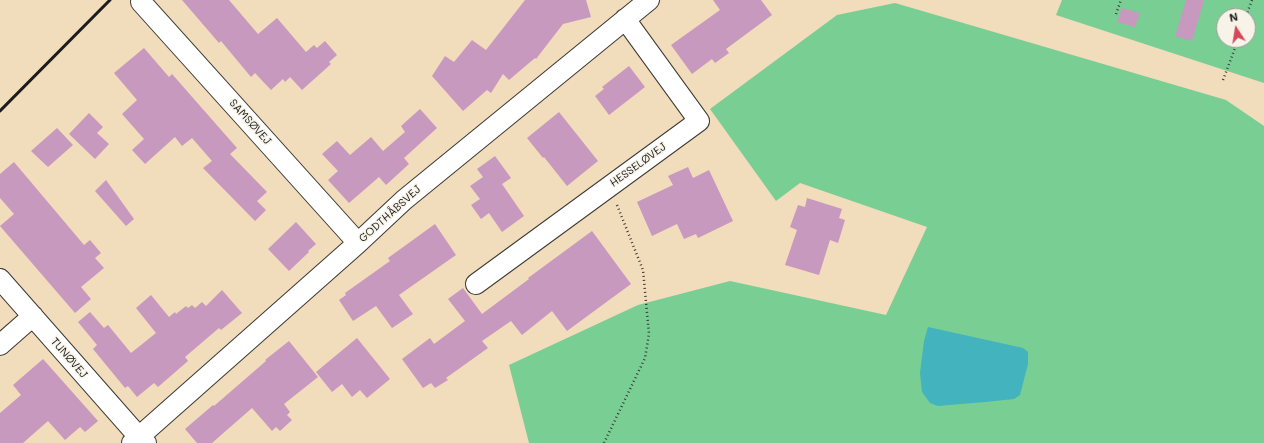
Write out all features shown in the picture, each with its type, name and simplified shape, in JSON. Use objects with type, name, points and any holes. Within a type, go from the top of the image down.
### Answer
[{"type":"street","name":"GODTHÅBSVEJ","points":[[139,441],[404,200],[649,0]]},
{"type":"street","name":"SAMSØVEJ","points":[[141,2],[358,243]]},
{"type":"street","name":"HESSELØVEJ","points":[[476,284],[699,121],[625,19]]},
{"type":"street","name":"TUNØVEJ","points":[[0,279],[139,441]]},
{"type":"street","points":[[0,345],[33,316]]},
{"type":"path","points":[[1116,14],[1121,0]]},
{"type":"path","points":[[1223,80],[1235,48]]},
{"type":"path","points":[[604,443],[645,358],[649,334],[643,270],[609,186]]},
{"type":"green space","points":[[1062,0],[1264,0],[1264,83],[1056,15]]},
{"type":"green space","points":[[895,3],[1226,100],[1264,126],[1264,443],[529,443],[509,365],[638,305],[730,281],[886,315],[927,227],[800,183],[776,201],[710,109],[837,15]]},
{"type":"water","points":[[928,327],[1023,348],[1028,352],[1028,364],[1020,395],[1014,399],[985,402],[938,406],[930,403],[922,392],[920,373],[924,341]]},
{"type":"building","points":[[182,0],[229,0],[258,34],[277,18],[306,52],[314,45],[317,48],[325,41],[337,55],[329,62],[331,64],[302,90],[290,77],[285,82],[283,79],[271,90],[255,73],[251,77],[221,41],[219,43]]},
{"type":"building","points":[[525,0],[586,0],[591,17],[563,24],[536,59],[535,58],[509,80],[503,74],[491,93],[487,90],[463,111],[432,76],[445,56],[454,62],[472,40],[486,50]]},
{"type":"building","points":[[713,0],[761,0],[772,15],[726,49],[729,53],[715,63],[712,59],[692,74],[671,45],[720,10]]},
{"type":"building","points":[[1186,0],[1204,0],[1192,41],[1175,36]]},
{"type":"building","points":[[1122,8],[1140,13],[1135,27],[1117,22]]},
{"type":"building","points":[[144,48],[169,77],[172,74],[237,148],[230,154],[267,192],[257,201],[266,210],[255,221],[203,168],[212,161],[192,138],[182,146],[175,137],[145,164],[132,150],[144,139],[122,114],[137,100],[114,73]]},
{"type":"building","points":[[629,66],[645,87],[609,115],[595,96],[604,89],[602,87]]},
{"type":"building","points":[[420,109],[437,128],[404,158],[409,164],[386,185],[379,177],[349,203],[328,180],[338,171],[322,154],[337,141],[350,155],[371,137],[383,151],[405,132],[401,126]]},
{"type":"building","points":[[559,112],[598,161],[567,186],[527,138]]},
{"type":"building","points":[[89,113],[103,127],[97,133],[109,144],[95,159],[69,134]]},
{"type":"building","points":[[57,128],[73,145],[48,167],[31,151]]},
{"type":"building","points":[[495,156],[511,178],[502,184],[524,216],[502,232],[489,213],[481,219],[471,205],[480,199],[470,186],[483,177],[477,169]]},
{"type":"building","points":[[14,162],[84,245],[90,240],[101,253],[95,258],[104,268],[81,287],[91,299],[75,313],[0,226],[14,214],[0,198],[0,174]]},
{"type":"building","points":[[688,167],[693,178],[709,170],[733,221],[698,238],[696,234],[684,239],[677,224],[652,236],[637,202],[673,185],[668,176]]},
{"type":"building","points":[[106,180],[134,219],[126,226],[95,191]]},
{"type":"building","points":[[807,198],[842,209],[839,218],[845,220],[838,243],[830,240],[819,275],[785,265],[797,230],[790,227],[798,205],[805,207]]},
{"type":"building","points":[[296,222],[316,244],[289,271],[268,249]]},
{"type":"building","points":[[435,224],[456,255],[399,295],[413,314],[392,328],[376,306],[353,321],[339,300],[346,295],[345,293],[390,261],[388,258]]},
{"type":"building","points":[[592,231],[631,284],[567,331],[552,311],[522,335],[511,321],[482,341],[488,348],[446,378],[448,380],[435,388],[431,383],[423,388],[402,359],[430,338],[434,344],[465,321],[448,299],[463,288],[482,314]]},
{"type":"building","points":[[222,290],[242,313],[221,330],[219,328],[185,357],[188,361],[158,387],[154,383],[137,397],[128,386],[125,388],[93,349],[97,345],[78,322],[90,312],[104,328],[108,325],[131,353],[156,333],[136,308],[151,295],[169,317],[175,312],[176,314],[186,306],[188,308],[192,305],[195,308],[202,302],[206,306]]},
{"type":"building","points":[[357,338],[390,379],[367,398],[360,390],[352,397],[342,384],[332,392],[316,372]]},
{"type":"building","points":[[289,341],[318,377],[284,404],[290,412],[287,415],[292,420],[280,431],[276,427],[272,431],[252,408],[212,443],[197,443],[185,429]]},
{"type":"building","points":[[43,359],[98,421],[85,432],[80,427],[65,440],[48,421],[23,443],[0,443],[0,413],[21,395],[13,385]]},
{"type":"railway","points":[[0,111],[110,0]]}]
